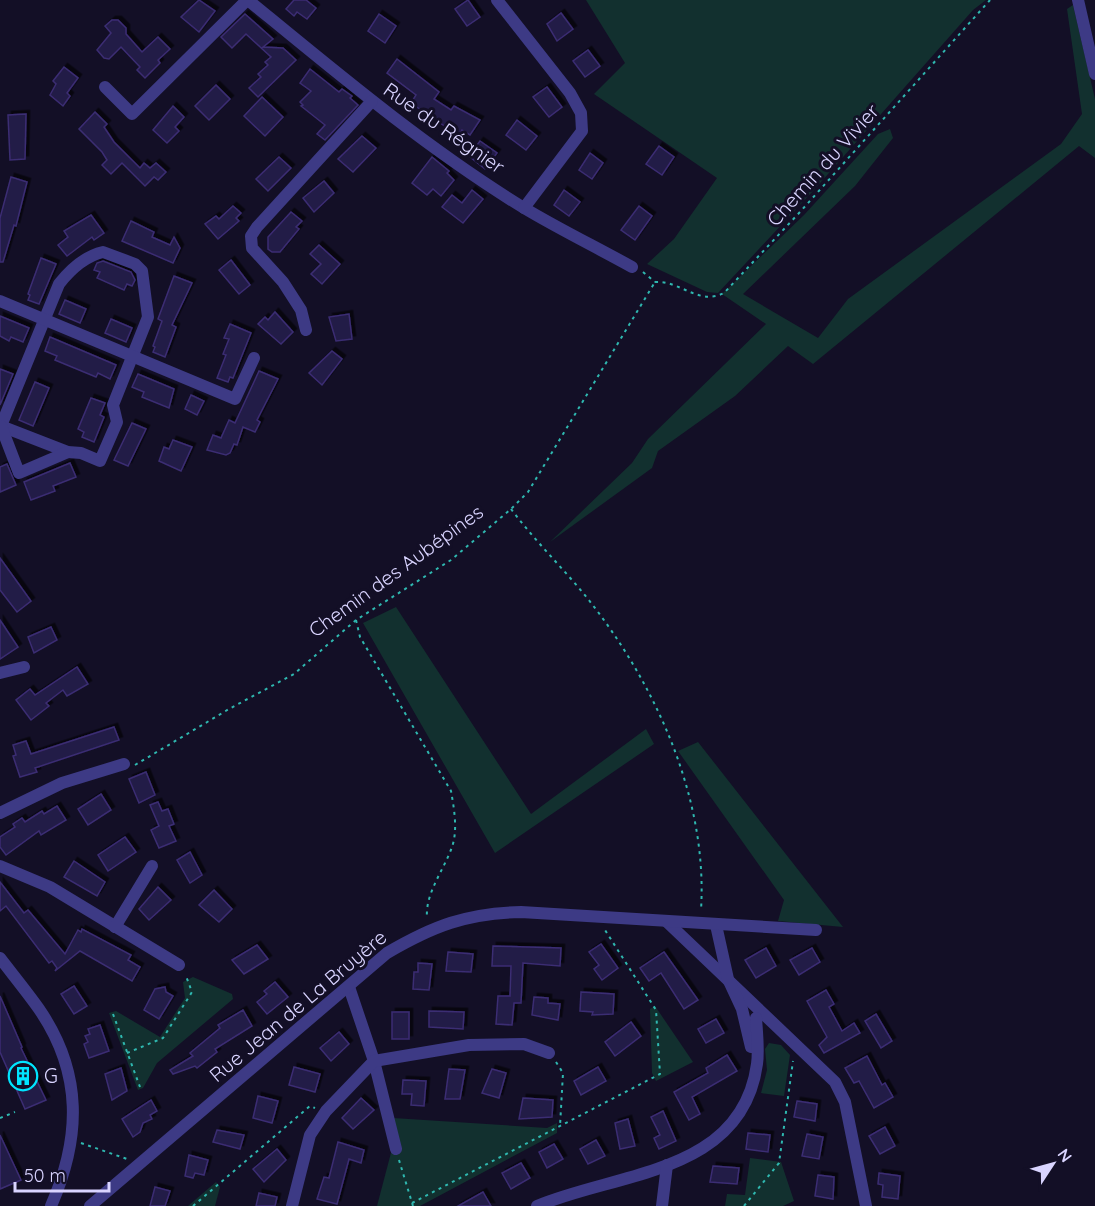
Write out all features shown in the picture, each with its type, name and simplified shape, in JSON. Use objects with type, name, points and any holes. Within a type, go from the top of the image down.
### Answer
[{"type":"street","points":[[105,87],[132,114],[248,0]]},
{"type":"street","name":"Rue du Régnier","points":[[248,0],[423,140],[524,208],[632,267]]},
{"type":"street","points":[[497,0],[570,93],[580,113],[582,131],[524,208]]},
{"type":"street","points":[[1078,0],[1095,74]]},
{"type":"street","points":[[306,330],[301,310],[283,282],[252,248],[251,236],[257,226],[372,101]]},
{"type":"street","points":[[1,426],[68,452],[81,453],[100,461],[117,422],[113,405],[148,317],[142,271],[135,264],[103,252],[94,254],[68,273],[59,284],[1,426],[19,473],[68,452]]},
{"type":"street","points":[[0,300],[235,399],[254,358]]},
{"type":"street","points":[[0,673],[24,667]]},
{"type":"street","points":[[0,813],[62,783],[124,764]]},
{"type":"street","points":[[0,866],[50,887],[179,965]]},
{"type":"street","points":[[115,927],[152,866]]},
{"type":"street","name":"Rue Jean de La Bruyère","points":[[90,1206],[387,953],[428,930],[486,913],[816,930]]},
{"type":"street","points":[[666,921],[707,963],[728,979],[755,1016],[795,1041],[835,1082],[845,1102],[866,1206]]},
{"type":"street","points":[[537,1206],[667,1165],[694,1154],[724,1134],[745,1106],[758,1064],[755,1016],[728,979],[716,925]]},
{"type":"street","points":[[0,958],[40,1010],[57,1040],[74,1102],[73,1140],[64,1176],[52,1206]]},
{"type":"street","points":[[349,987],[374,1061],[396,1149]]},
{"type":"street","points":[[292,1206],[310,1135],[326,1111],[374,1061],[469,1046],[524,1044],[549,1053]]},
{"type":"street","points":[[662,1206],[667,1165]]},
{"type":"path","name":"Chemin du Vivier","points":[[632,267],[650,275],[655,282],[665,281],[703,298],[714,298],[724,293],[990,0]]},
{"type":"path","name":"Chemin des Aubépines","points":[[124,764],[135,765],[150,758],[229,709],[294,674],[356,620],[451,560],[511,509],[528,492],[655,282]]},
{"type":"path","points":[[511,509],[537,544],[589,600],[624,652],[667,728],[694,821],[702,889],[700,924]]},
{"type":"path","points":[[356,620],[360,637],[451,791],[455,816],[453,845],[426,905],[428,930]]},
{"type":"path","points":[[396,1149],[412,1205],[660,1074],[656,1010],[597,918]]},
{"type":"path","points":[[127,1053],[163,1038],[192,992],[189,981],[179,965]]},
{"type":"path","points":[[113,1014],[140,1087]]},
{"type":"path","points":[[744,1206],[779,1163],[795,1050],[792,1045],[795,1041]]},
{"type":"path","points":[[549,1053],[563,1073],[560,1126]]},
{"type":"path","points":[[193,1206],[310,1106],[326,1111]]},
{"type":"path","points":[[0,1118],[15,1112]]},
{"type":"path","points":[[73,1140],[140,1164]]},
{"type":"green space","points":[[586,0],[986,0],[973,10],[813,191],[718,293],[707,292],[647,264],[674,239],[717,178],[594,94],[625,63]]},
{"type":"green space","points":[[1073,5],[1095,99],[1095,158],[1079,146],[813,364],[788,346],[735,396],[658,451],[652,468],[550,542],[632,463],[648,439],[766,324],[722,294],[804,215],[878,134],[890,129],[893,138],[855,186],[743,294],[818,338],[848,299],[1061,144],[1082,114],[1067,9]]},
{"type":"green space","points":[[396,607],[531,814],[646,729],[654,744],[495,853],[363,623]]},
{"type":"green space","points":[[698,742],[843,927],[778,921],[784,900],[678,751]]},
{"type":"green space","points":[[193,977],[232,994],[233,999],[157,1063],[143,1088],[138,1090],[109,1013],[116,1011],[160,1037],[185,998],[183,982]]},
{"type":"green space","points":[[655,1006],[693,1062],[656,1081],[652,1073],[650,1009]]},
{"type":"green space","points":[[769,1043],[781,1045],[790,1055],[784,1096],[761,1093],[767,1070],[765,1049]]},
{"type":"green space","points":[[393,1118],[547,1128],[557,1123],[557,1133],[420,1206],[377,1206],[392,1149]]},
{"type":"green space","points":[[750,1158],[781,1162],[794,1201],[783,1206],[725,1206],[727,1194],[745,1195]]},
{"type":"green space","points":[[216,1182],[220,1187],[215,1206],[188,1206]]},
{"type":"building","points":[[199,0],[215,11],[199,32],[181,17]]},
{"type":"building","points":[[294,0],[306,0],[316,8],[307,19],[297,12],[294,16],[286,9]]},
{"type":"building","points":[[468,0],[480,17],[467,26],[455,9]]},
{"type":"building","points":[[561,13],[573,29],[557,41],[547,24]]},
{"type":"building","points":[[245,14],[273,39],[263,47],[283,48],[296,60],[258,97],[249,88],[261,77],[258,74],[268,65],[265,62],[271,57],[246,34],[232,48],[221,37]]},
{"type":"building","points":[[379,14],[396,26],[385,43],[368,31]]},
{"type":"building","points":[[112,20],[118,20],[126,28],[126,34],[142,52],[158,37],[170,49],[158,60],[160,63],[145,78],[137,70],[140,67],[121,47],[109,59],[104,58],[97,50],[111,33],[105,26]]},
{"type":"building","points":[[588,50],[600,66],[585,77],[573,61]]},
{"type":"building","points":[[397,59],[439,92],[434,99],[451,110],[454,106],[480,120],[470,135],[462,130],[459,136],[411,103],[416,95],[387,73]]},
{"type":"building","points":[[64,67],[78,78],[67,93],[70,96],[63,106],[50,95],[56,84],[53,81]]},
{"type":"building","points":[[310,69],[339,92],[342,89],[352,96],[350,98],[358,105],[325,140],[317,134],[325,125],[301,106],[303,105],[300,102],[311,91],[300,83]]},
{"type":"building","points":[[216,85],[230,99],[209,120],[195,106]]},
{"type":"building","points":[[547,87],[562,107],[549,117],[533,97]]},
{"type":"building","points":[[262,97],[283,117],[265,136],[244,116]]},
{"type":"building","points":[[173,106],[184,117],[175,127],[179,131],[167,143],[153,130]]},
{"type":"building","points":[[95,112],[107,124],[104,127],[114,142],[140,168],[144,163],[150,168],[156,163],[166,172],[158,180],[154,177],[145,186],[122,163],[111,174],[102,165],[107,160],[102,152],[79,129]]},
{"type":"building","points":[[26,114],[25,159],[10,160],[8,115]]},
{"type":"building","points":[[517,120],[537,136],[526,150],[506,135]]},
{"type":"building","points":[[362,136],[376,148],[353,172],[338,159]]},
{"type":"building","points":[[480,141],[497,153],[485,169],[469,156]]},
{"type":"building","points":[[659,146],[674,157],[662,175],[646,164]]},
{"type":"building","points":[[590,153],[603,163],[592,179],[579,170]]},
{"type":"building","points":[[279,157],[291,168],[268,191],[256,179]]},
{"type":"building","points":[[432,157],[449,171],[447,173],[454,180],[441,196],[433,189],[427,195],[412,183]]},
{"type":"building","points":[[11,177],[27,182],[16,226],[14,225],[3,262],[0,262],[0,218]]},
{"type":"building","points":[[324,181],[334,193],[314,212],[303,198]]},
{"type":"building","points":[[472,190],[483,199],[463,223],[442,207],[452,195],[462,203]]},
{"type":"building","points":[[564,190],[580,202],[569,216],[554,205]]},
{"type":"building","points":[[233,206],[241,213],[236,218],[239,221],[218,239],[205,224],[216,216],[219,219]]},
{"type":"building","points":[[639,206],[652,216],[635,240],[621,230]]},
{"type":"building","points":[[291,212],[302,221],[296,227],[299,229],[280,252],[272,252],[268,249],[268,237]]},
{"type":"building","points":[[91,215],[104,233],[94,240],[92,237],[67,256],[58,245],[68,237],[64,231]]},
{"type":"building","points":[[131,221],[154,232],[152,237],[170,245],[174,237],[180,248],[173,263],[122,241]]},
{"type":"building","points":[[319,245],[340,264],[322,284],[311,274],[321,264],[310,254]]},
{"type":"building","points":[[41,258],[56,264],[39,304],[28,300],[30,295],[28,294]]},
{"type":"building","points":[[231,260],[250,285],[239,294],[219,270]]},
{"type":"building","points":[[103,261],[131,272],[135,280],[132,286],[127,284],[124,290],[97,278],[100,272],[94,270],[97,263]]},
{"type":"building","points":[[174,276],[192,283],[172,325],[176,327],[165,357],[153,352],[155,347],[153,346],[162,321],[158,319]]},
{"type":"building","points":[[65,300],[86,309],[80,323],[59,314]]},
{"type":"building","points":[[275,312],[293,332],[281,344],[258,324],[265,317],[268,320]]},
{"type":"building","points":[[349,314],[352,339],[336,341],[329,317]]},
{"type":"building","points":[[0,316],[29,328],[23,342],[11,337],[9,341],[0,336]]},
{"type":"building","points":[[111,319],[132,328],[126,342],[105,333]]},
{"type":"building","points":[[230,324],[251,333],[233,378],[230,377],[228,382],[217,378],[226,355],[223,354],[229,339],[224,338]]},
{"type":"building","points":[[50,337],[116,365],[110,379],[98,373],[96,377],[55,360],[57,356],[45,351]]},
{"type":"building","points":[[332,351],[342,359],[322,385],[309,373]]},
{"type":"building","points":[[0,369],[13,374],[0,405]]},
{"type":"building","points":[[259,371],[278,379],[257,420],[260,422],[255,432],[243,427],[237,445],[234,444],[230,453],[226,455],[207,450],[213,435],[221,438],[229,420],[235,423]]},
{"type":"building","points":[[138,374],[174,389],[169,408],[142,397],[144,392],[132,387]]},
{"type":"building","points":[[35,382],[49,388],[33,426],[19,420]]},
{"type":"building","points":[[191,395],[204,401],[197,415],[185,409]]},
{"type":"building","points":[[91,398],[105,403],[100,415],[104,417],[94,442],[82,437],[84,432],[78,429]]},
{"type":"building","points":[[132,423],[146,429],[128,466],[114,460]]},
{"type":"building","points":[[173,440],[192,447],[181,471],[159,461],[164,447],[169,449]]},
{"type":"building","points":[[70,463],[76,477],[53,486],[55,491],[31,500],[24,482]]},
{"type":"building","points":[[7,464],[16,485],[0,492],[0,467]]},
{"type":"building","points":[[0,558],[31,601],[17,612],[0,590]]},
{"type":"building","points":[[0,620],[18,647],[0,659]]},
{"type":"building","points":[[51,627],[57,640],[34,653],[28,637]]},
{"type":"building","points":[[77,667],[88,684],[67,696],[63,690],[46,703],[49,706],[31,720],[16,700],[30,689],[35,695]]},
{"type":"building","points":[[114,727],[119,740],[35,768],[37,772],[20,777],[13,756],[16,755],[13,745],[26,741],[31,754]]},
{"type":"building","points":[[146,772],[155,795],[139,803],[129,779]]},
{"type":"building","points":[[101,794],[111,810],[88,825],[78,809]]},
{"type":"building","points":[[158,802],[162,811],[168,809],[174,824],[169,826],[176,841],[159,848],[151,830],[159,826],[150,805]]},
{"type":"building","points":[[57,806],[66,820],[41,835],[39,831],[6,855],[0,847],[0,837],[15,827],[13,824],[22,818],[25,822],[42,811],[44,814]]},
{"type":"building","points":[[125,837],[136,852],[108,871],[98,855]]},
{"type":"building","points":[[190,852],[202,875],[190,883],[177,860]]},
{"type":"building","points":[[74,861],[105,882],[97,896],[64,877]]},
{"type":"building","points":[[0,882],[24,913],[28,910],[65,954],[78,930],[81,932],[82,929],[131,955],[128,960],[140,967],[132,981],[80,951],[55,971],[57,968],[52,961],[49,963],[6,906],[0,911]]},
{"type":"building","points":[[158,887],[171,900],[149,920],[139,909]]},
{"type":"building","points":[[214,890],[232,909],[219,922],[199,905]]},
{"type":"building","points":[[601,944],[618,968],[602,980],[594,969],[599,965],[589,952]]},
{"type":"building","points":[[257,945],[268,959],[244,974],[232,960]]},
{"type":"building","points":[[493,946],[561,948],[560,966],[523,963],[521,1003],[514,1003],[512,1025],[496,1024],[498,996],[510,996],[511,966],[492,966]]},
{"type":"building","points":[[766,948],[776,966],[756,978],[745,960]]},
{"type":"building","points":[[812,948],[820,962],[799,975],[790,960]]},
{"type":"building","points":[[448,952],[473,954],[471,972],[446,971]]},
{"type":"building","points":[[664,952],[698,1000],[684,1009],[661,973],[649,981],[640,968]]},
{"type":"building","points":[[418,963],[432,964],[429,990],[413,989],[414,972],[418,972]]},
{"type":"building","points":[[275,982],[288,997],[267,1014],[257,1002],[267,994],[264,991]]},
{"type":"building","points":[[74,986],[87,1006],[74,1014],[61,994]]},
{"type":"building","points":[[165,987],[166,992],[173,996],[159,1019],[144,1010],[155,989]]},
{"type":"building","points":[[826,990],[834,1004],[829,1007],[842,1031],[854,1023],[860,1033],[824,1053],[819,1045],[827,1037],[807,1001]]},
{"type":"building","points":[[581,992],[614,994],[613,1014],[592,1015],[593,1012],[580,1011]]},
{"type":"building","name":"G","points":[[0,996],[21,1048],[46,1100],[25,1109],[0,1052]]},
{"type":"building","points":[[534,997],[548,998],[548,1003],[560,1004],[558,1020],[532,1015]]},
{"type":"building","points":[[243,1010],[252,1026],[215,1049],[217,1052],[197,1068],[195,1066],[173,1074],[170,1070],[193,1056],[190,1053],[220,1028],[218,1025]]},
{"type":"building","points":[[429,1011],[464,1012],[463,1029],[429,1027]]},
{"type":"building","points":[[392,1012],[409,1012],[409,1039],[392,1039]]},
{"type":"building","points":[[876,1014],[892,1041],[881,1048],[865,1021]]},
{"type":"building","points":[[716,1019],[724,1033],[706,1043],[698,1029]]},
{"type":"building","points":[[631,1022],[641,1036],[615,1056],[605,1042]]},
{"type":"building","points":[[100,1025],[109,1051],[89,1058],[84,1044],[88,1042],[85,1036],[90,1034],[88,1029]]},
{"type":"building","points":[[339,1032],[349,1044],[331,1061],[320,1048]]},
{"type":"building","points":[[727,1055],[737,1071],[692,1097],[700,1114],[689,1120],[674,1092],[708,1073],[706,1068]]},
{"type":"building","points":[[867,1056],[882,1085],[885,1083],[893,1097],[874,1108],[859,1081],[854,1083],[845,1068]]},
{"type":"building","points":[[294,1067],[320,1074],[315,1092],[289,1085]]},
{"type":"building","points":[[598,1067],[606,1081],[581,1095],[574,1081]]},
{"type":"building","points":[[121,1068],[127,1091],[112,1100],[105,1074]]},
{"type":"building","points":[[449,1069],[465,1070],[460,1099],[445,1099]]},
{"type":"building","points":[[492,1069],[506,1073],[499,1098],[482,1093]]},
{"type":"building","points":[[403,1080],[426,1081],[424,1106],[411,1105],[412,1094],[402,1094]]},
{"type":"building","points":[[258,1096],[278,1101],[272,1123],[253,1118]]},
{"type":"building","points":[[361,1098],[374,1110],[353,1129],[342,1118]]},
{"type":"building","points":[[523,1098],[553,1100],[552,1117],[519,1119]]},
{"type":"building","points":[[151,1100],[157,1111],[150,1115],[152,1119],[143,1123],[140,1132],[133,1137],[122,1119]]},
{"type":"building","points":[[797,1101],[817,1104],[815,1121],[794,1117]]},
{"type":"building","points":[[663,1111],[676,1141],[659,1149],[654,1138],[660,1135],[651,1117]]},
{"type":"building","points":[[628,1119],[635,1146],[620,1149],[615,1123]]},
{"type":"building","points":[[885,1127],[895,1146],[880,1154],[869,1136]]},
{"type":"building","points":[[217,1130],[244,1135],[240,1149],[213,1142]]},
{"type":"building","points":[[748,1133],[770,1135],[768,1152],[746,1149]]},
{"type":"building","points":[[807,1134],[823,1137],[819,1159],[802,1156]]},
{"type":"building","points":[[0,1135],[21,1180],[0,1189]]},
{"type":"building","points":[[596,1140],[605,1156],[588,1164],[580,1149]]},
{"type":"building","points":[[338,1142],[364,1150],[361,1163],[349,1159],[337,1204],[317,1199],[324,1177],[329,1178]]},
{"type":"building","points":[[554,1144],[563,1159],[547,1168],[539,1152]]},
{"type":"building","points":[[277,1149],[286,1160],[264,1182],[253,1169]]},
{"type":"building","points":[[189,1155],[208,1160],[204,1175],[195,1173],[193,1178],[185,1176]]},
{"type":"building","points":[[521,1163],[530,1178],[511,1189],[502,1173]]},
{"type":"building","points":[[713,1166],[739,1168],[737,1184],[710,1182]]},
{"type":"building","points":[[879,1173],[900,1176],[898,1199],[882,1197],[883,1185],[878,1184]]},
{"type":"building","points":[[818,1175],[834,1177],[833,1199],[815,1196]]},
{"type":"building","points":[[155,1187],[170,1191],[165,1206],[150,1206]]},
{"type":"building","points":[[483,1192],[491,1206],[458,1206]]},
{"type":"building","points":[[259,1193],[277,1197],[275,1206],[256,1206]]},
{"type":"place","name":"G","points":[[23,1076]]}]
